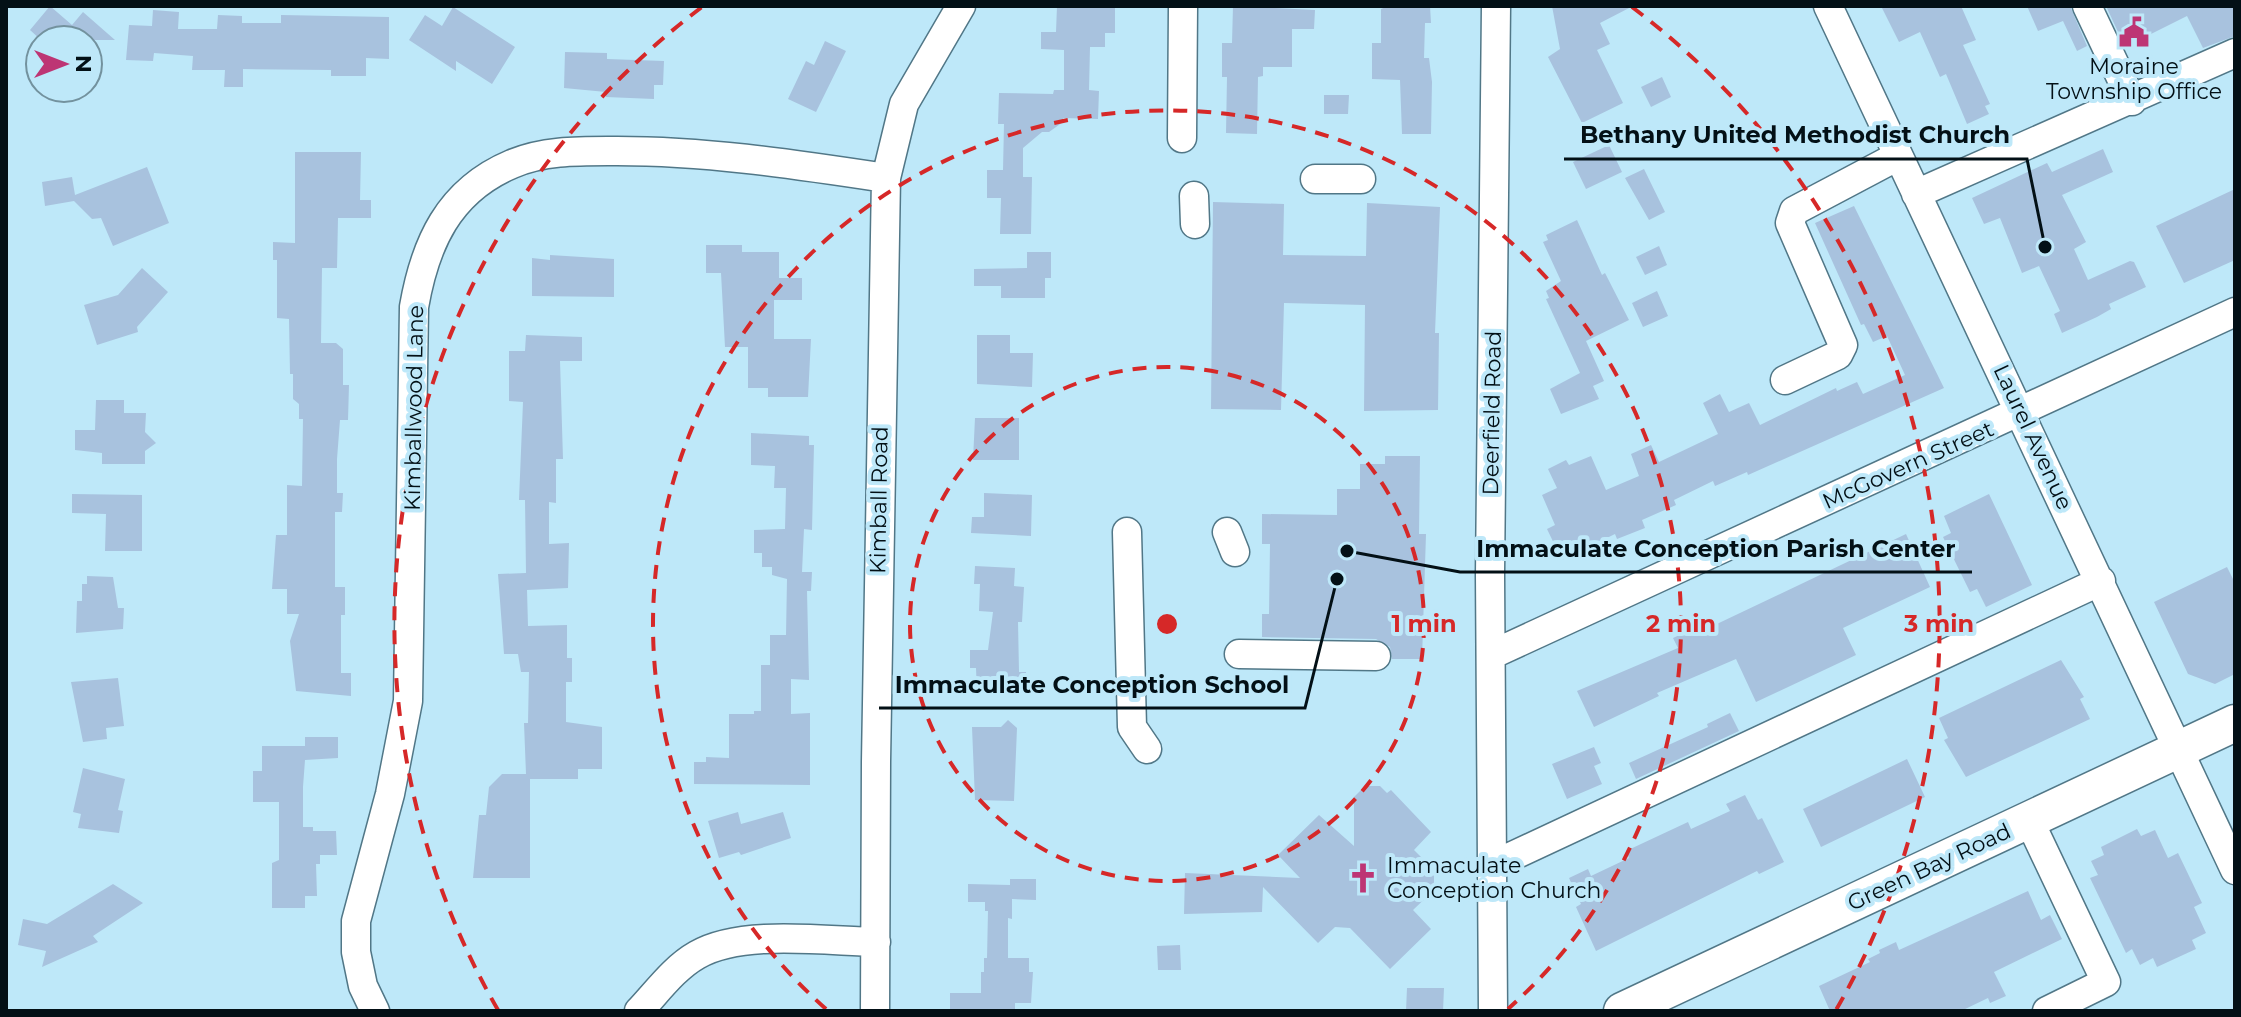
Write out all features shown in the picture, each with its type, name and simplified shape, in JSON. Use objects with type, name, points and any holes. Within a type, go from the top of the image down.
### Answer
[{"type":"main road","name":"Green Bay Road","points":[[1622,1011],[2235,723]]},
{"type":"street","name":"Kimball Road","points":[[875,1011],[886,178],[904,104],[961,6]]},
{"type":"street","points":[[1182,138],[1183,6]]},
{"type":"street","name":"Deerfield Road","points":[[1493,1011],[1491,655],[1496,6]]},
{"type":"street","name":"Laurel Avenue","points":[[1828,6],[2235,870]]},
{"type":"street","points":[[2087,6],[2132,101]]},
{"type":"street","points":[[1916,194],[2235,53]]},
{"type":"street","name":"Kimballwood Lane","points":[[375,1011],[363,986],[356,952],[356,921],[390,794],[408,701],[414,307],[422,261],[439,227],[450,211],[494,173],[514,163],[562,152],[686,152],[886,178]]},
{"type":"street","points":[[1785,380],[1838,355],[1843,345],[1790,223],[1794,211],[1898,156]]},
{"type":"street","points":[[1315,179],[1361,179]]},
{"type":"street","points":[[1194,196],[1195,224]]},
{"type":"street","name":"McGovern Street","points":[[1491,655],[2022,413],[2235,312]]},
{"type":"street","points":[[1127,532],[1132,727],[1147,749]]},
{"type":"street","points":[[1491,866],[2101,581]]},
{"type":"street","points":[[1239,654],[1376,656]]},
{"type":"street","points":[[2029,820],[2106,982],[2047,1011]]},
{"type":"street","points":[[639,1011],[681,967],[698,954],[720,945],[758,940],[876,942]]},
{"type":"building","points":[[50,6],[71,24],[35,24]]},
{"type":"building","points":[[1057,6],[1115,6],[1115,33],[1105,33],[1105,47],[1090,47],[1089,90],[1099,91],[1098,119],[1063,118],[1063,122],[1049,132],[1042,132],[1023,148],[1023,177],[1032,177],[1031,234],[1000,234],[1001,198],[987,198],[987,170],[1003,170],[1004,124],[998,124],[999,93],[1053,94],[1054,90],[1064,90],[1064,50],[1041,49],[1041,32],[1056,32]]},
{"type":"building","points":[[1233,6],[1315,10],[1314,29],[1292,29],[1292,67],[1263,67],[1263,76],[1258,77],[1257,134],[1226,133],[1227,77],[1222,77],[1222,43],[1232,43]]},
{"type":"building","points":[[1388,6],[1430,6],[1431,23],[1425,23],[1424,58],[1429,58],[1432,82],[1431,134],[1402,134],[1400,80],[1372,79],[1372,43],[1381,43],[1381,9]]},
{"type":"building","points":[[1552,6],[1633,6],[1600,23],[1610,44],[1597,50],[1623,103],[1582,123],[1548,57],[1560,49]]},
{"type":"building","points":[[1881,6],[1961,6],[1976,40],[1963,45],[1990,104],[1985,106],[1989,114],[1967,124],[1946,74],[1940,77],[1920,32],[1899,42]]},
{"type":"building","points":[[2027,6],[2070,6],[2087,46],[2077,51],[2063,21],[2038,31]]},
{"type":"building","points":[[2106,6],[2235,6],[2235,36],[2203,48],[2187,16],[2125,47]]},
{"type":"building","points":[[453,7],[515,47],[492,84],[456,61],[456,71],[409,40],[425,15],[442,26]]},
{"type":"building","points":[[153,10],[179,12],[178,29],[217,29],[218,15],[242,16],[242,23],[281,23],[281,15],[389,17],[389,59],[366,58],[366,76],[331,76],[331,70],[243,69],[243,87],[224,87],[225,70],[192,70],[193,56],[154,53],[153,61],[126,60],[129,25],[152,26]]},
{"type":"building","points":[[83,12],[97,24],[73,24]]},
{"type":"building","points":[[104,30],[115,40],[104,40]]},
{"type":"building","points":[[825,41],[846,51],[816,112],[788,99],[806,61],[814,65]]},
{"type":"building","points":[[565,52],[607,53],[607,59],[664,61],[663,85],[654,85],[654,99],[606,97],[606,92],[564,88]]},
{"type":"building","points":[[1662,77],[1671,97],[1651,107],[1641,87]]},
{"type":"building","points":[[1324,95],[1349,95],[1348,114],[1324,114]]},
{"type":"building","points":[[1609,145],[1622,172],[1586,189],[1573,162]]},
{"type":"building","points":[[2103,149],[2113,172],[2062,195],[2086,242],[2074,249],[2088,280],[2130,261],[2134,262],[2146,287],[2109,304],[2111,309],[2062,333],[2054,314],[2060,311],[2039,266],[2022,273],[2000,218],[1984,224],[1972,198],[2047,163],[2052,172]]},
{"type":"building","points":[[295,152],[361,152],[360,200],[371,200],[371,218],[338,218],[337,268],[322,268],[321,343],[336,343],[343,349],[343,385],[349,385],[348,420],[340,420],[337,459],[337,493],[343,493],[342,512],[335,512],[335,587],[345,587],[345,615],[341,615],[341,673],[351,673],[351,696],[296,691],[290,641],[299,614],[287,614],[287,589],[272,589],[276,535],[287,535],[287,485],[302,486],[303,419],[299,419],[299,404],[293,399],[289,319],[277,318],[277,260],[273,260],[273,242],[295,243]]},
{"type":"building","points":[[147,167],[169,223],[113,246],[101,218],[92,219],[74,201],[45,206],[42,182],[72,177],[75,195]]},
{"type":"building","points":[[1644,169],[1665,212],[1649,220],[1625,178]]},
{"type":"building","points":[[2235,189],[2235,260],[2184,283],[2156,226]]},
{"type":"building","points":[[1213,202],[1284,204],[1283,255],[1366,256],[1367,203],[1440,207],[1435,333],[1439,333],[1438,410],[1364,411],[1365,305],[1284,303],[1281,410],[1211,409]]},
{"type":"building","points":[[1854,206],[1944,388],[1748,475],[1747,472],[1715,486],[1713,481],[1674,500],[1676,505],[1642,520],[1645,528],[1617,539],[1615,534],[1562,560],[1547,529],[1555,525],[1542,495],[1557,488],[1548,469],[1566,460],[1569,465],[1591,456],[1606,490],[1639,476],[1631,454],[1651,445],[1659,462],[1718,434],[1703,403],[1720,394],[1729,412],[1749,403],[1760,425],[1836,388],[1837,391],[1857,382],[1863,394],[1905,375],[1887,336],[1873,342],[1864,324],[1861,325],[1815,223]]},
{"type":"building","points":[[1577,220],[1602,275],[1605,273],[1629,320],[1586,341],[1604,381],[1593,386],[1599,399],[1561,414],[1550,389],[1580,373],[1546,299],[1549,298],[1546,291],[1561,281],[1543,242],[1548,240],[1546,235]]},
{"type":"building","points":[[706,245],[742,245],[742,252],[779,252],[779,278],[802,278],[802,300],[774,300],[774,339],[811,339],[808,397],[768,397],[768,388],[748,388],[748,347],[725,347],[721,273],[706,273]]},
{"type":"building","points":[[1659,246],[1667,265],[1645,275],[1636,257]]},
{"type":"building","points":[[1027,252],[1051,252],[1051,278],[1045,278],[1045,298],[1001,298],[1001,286],[974,286],[974,269],[1027,268]]},
{"type":"building","points":[[550,255],[614,259],[614,297],[532,296],[532,258],[550,260]]},
{"type":"building","points":[[142,268],[168,292],[137,327],[138,332],[97,345],[84,305],[118,295]]},
{"type":"building","points":[[1657,291],[1668,316],[1643,327],[1632,303]]},
{"type":"building","points":[[526,335],[582,337],[582,361],[560,361],[563,459],[556,459],[556,503],[549,502],[549,544],[569,543],[568,588],[527,590],[528,626],[567,625],[567,658],[572,658],[572,682],[566,682],[566,722],[602,727],[602,769],[578,769],[578,779],[530,779],[530,878],[473,878],[479,815],[486,815],[489,787],[502,774],[526,774],[524,723],[528,723],[529,672],[521,672],[518,654],[504,654],[498,574],[526,573],[525,500],[519,500],[523,402],[509,401],[509,351],[525,351]]},
{"type":"building","points":[[977,335],[1010,335],[1010,353],[1033,353],[1032,387],[977,384]]},
{"type":"building","points":[[96,400],[124,400],[124,413],[146,413],[145,432],[156,443],[145,451],[145,464],[102,464],[102,453],[75,450],[75,430],[95,430]]},
{"type":"building","points":[[975,418],[1019,418],[1019,460],[973,460]]},
{"type":"building","points":[[751,433],[809,436],[809,445],[814,445],[812,530],[804,529],[802,572],[812,572],[811,591],[807,591],[809,680],[791,679],[791,714],[810,713],[810,785],[694,784],[694,762],[706,762],[706,757],[729,758],[729,714],[761,711],[761,665],[770,665],[770,635],[786,635],[787,579],[772,575],[772,567],[762,567],[762,553],[754,553],[754,530],[785,529],[786,488],[774,488],[775,466],[751,465]]},
{"type":"building","points":[[1385,456],[1420,456],[1419,534],[1426,534],[1422,659],[1392,659],[1390,647],[1376,639],[1262,637],[1262,614],[1269,614],[1270,544],[1262,544],[1262,514],[1337,515],[1337,489],[1360,489],[1360,464],[1385,464]]},
{"type":"building","points":[[984,493],[1032,495],[1031,536],[971,533],[972,517],[984,517]]},
{"type":"building","points":[[72,494],[142,495],[142,551],[105,551],[106,514],[72,513]]},
{"type":"building","points":[[1989,494],[2032,585],[1986,607],[1977,589],[1970,592],[1943,537],[1951,533],[1944,516]]},
{"type":"building","points":[[1906,534],[1930,587],[1843,628],[1856,655],[1756,702],[1736,659],[1657,693],[1659,696],[1594,727],[1577,691],[1678,648],[1673,638],[1697,627],[1700,632]]},
{"type":"building","points":[[975,566],[1015,568],[1014,586],[1024,587],[1022,622],[1018,622],[1019,672],[1026,672],[1027,694],[977,693],[976,668],[970,668],[970,650],[988,650],[993,612],[979,611],[980,584],[974,584]]},
{"type":"building","points":[[2227,567],[2235,583],[2235,674],[2215,684],[2188,674],[2154,602]]},
{"type":"building","points":[[87,576],[113,577],[118,608],[124,608],[123,629],[76,633],[77,601],[82,601],[82,584],[87,584]]},
{"type":"building","points":[[2061,660],[2084,697],[2080,699],[2090,719],[1966,777],[1944,740],[1948,738],[1939,718]]},
{"type":"building","points":[[118,678],[124,726],[106,728],[107,739],[83,742],[71,682]]},
{"type":"building","points":[[1730,713],[1739,731],[1636,779],[1629,763],[1708,727],[1707,724]]},
{"type":"building","points":[[1008,720],[1017,728],[1014,801],[975,800],[972,727],[1001,727]]},
{"type":"building","points":[[305,737],[338,737],[338,758],[305,760],[303,787],[303,827],[313,827],[313,831],[336,831],[337,855],[320,855],[320,864],[316,864],[317,896],[305,896],[305,908],[272,908],[272,863],[279,860],[279,802],[253,802],[253,771],[262,771],[262,746],[305,746]]},
{"type":"building","points":[[1594,747],[1601,763],[1594,766],[1602,784],[1567,799],[1552,764]]},
{"type":"building","points":[[1907,759],[1925,797],[1821,847],[1803,809]]},
{"type":"building","points":[[83,768],[125,779],[118,810],[123,811],[119,833],[78,828],[81,814],[73,812]]},
{"type":"building","name":"Immaculate Conception Church","points":[[1365,786],[1380,786],[1387,793],[1391,790],[1431,832],[1414,850],[1434,870],[1434,890],[1413,910],[1431,929],[1390,969],[1350,928],[1335,927],[1318,943],[1263,887],[1262,912],[1184,914],[1185,873],[1300,878],[1278,855],[1319,815],[1354,846],[1354,797]]},
{"type":"building","points":[[1745,795],[1758,820],[1762,818],[1784,862],[1759,874],[1757,871],[1596,951],[1576,907],[1581,904],[1569,878],[1588,869],[1591,876],[1629,858],[1626,851],[1688,822],[1691,829],[1730,811],[1726,804]]},
{"type":"building","points":[[738,812],[741,824],[783,812],[791,838],[741,855],[739,852],[719,858],[708,821]]},
{"type":"building","points":[[2137,829],[2141,836],[2155,830],[2168,858],[2178,853],[2202,903],[2194,907],[2206,933],[2192,940],[2196,949],[2157,967],[2153,958],[2140,965],[2132,949],[2126,953],[2090,878],[2098,875],[2091,861],[2104,855],[2101,847]]},
{"type":"building","points":[[1010,879],[1036,879],[1036,900],[1012,899],[1012,919],[1008,918],[1008,958],[1029,958],[1029,972],[1033,972],[1031,1003],[1015,1003],[1015,1011],[950,1011],[950,993],[981,993],[981,972],[984,972],[984,958],[987,958],[988,911],[985,911],[985,902],[968,902],[968,884],[1010,885]]},
{"type":"building","points":[[113,884],[143,903],[93,936],[98,942],[42,967],[46,951],[18,945],[23,919],[47,924]]},
{"type":"building","points":[[2028,891],[2041,920],[2050,915],[2062,939],[1994,972],[2006,996],[1990,1003],[1988,998],[1961,1011],[1830,1011],[1819,986],[1870,962],[1868,959],[1880,953],[1879,950],[1896,942],[1899,950]]},
{"type":"building","points":[[1180,945],[1181,970],[1158,970],[1157,946]]},
{"type":"building","points":[[1407,988],[1444,988],[1443,1011],[1406,1011]]},
{"type":"place","name":"Moraine Township Office","points":[[2134,32]]},
{"type":"place","name":"Bethany United Methodist Church","points":[[2045,247]]},
{"type":"place","name":"Immaculate Conception Parish Center","points":[[1347,551]]},
{"type":"place","name":"Immaculate Conception School","points":[[1337,579]]},
{"type":"place","name":"Immaculate Conception Church","points":[[1363,878]]}]
